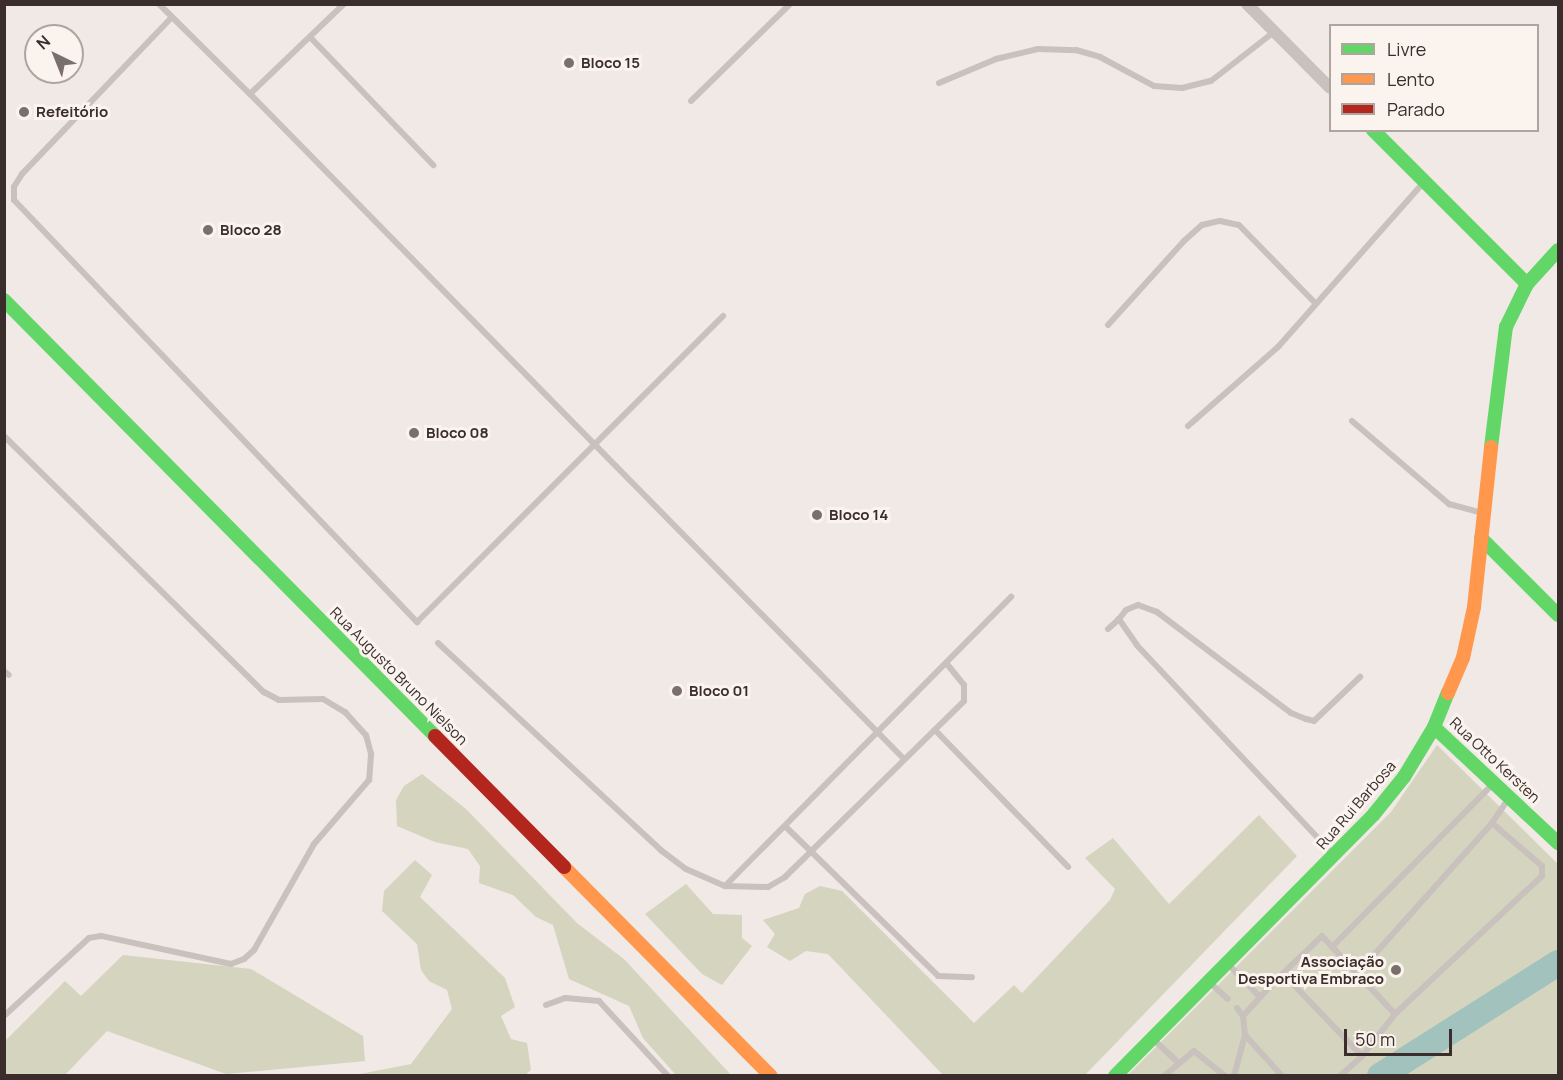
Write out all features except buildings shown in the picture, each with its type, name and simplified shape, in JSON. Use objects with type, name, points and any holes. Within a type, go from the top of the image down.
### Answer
[{"type":"main road","points":[[1375,132],[1527,284]]},
{"type":"main road","name":"Rua Rui Barbosa","points":[[1115,1076],[1335,856],[1390,795],[1434,727],[1463,658],[1474,607],[1502,349],[1512,311],[1527,284],[1558,250]]},
{"type":"main road","name":"Rua Augusto Bruno Nielson","points":[[4,300],[771,1076]]},
{"type":"main road","points":[[1481,538],[1558,615]]},
{"type":"main road","name":"Rua Otto Kersten","points":[[1434,727],[1558,843]]},
{"type":"street","points":[[1247,4],[1329,87]]},
{"type":"lane","points":[[159,4],[904,759]]},
{"type":"lane","points":[[250,94],[344,4]]},
{"type":"lane","points":[[691,101],[790,4]]},
{"type":"lane","points":[[172,17],[22,174],[14,187],[14,200],[417,622],[723,316]]},
{"type":"lane","points":[[939,83],[996,59],[1038,49],[1076,50],[1100,57],[1154,86],[1182,88],[1211,81],[1274,32]]},
{"type":"lane","points":[[310,37],[433,165]]},
{"type":"lane","points":[[1188,426],[1278,347],[1424,181]]},
{"type":"lane","points":[[1108,325],[1184,241],[1202,225],[1220,221],[1239,225],[1316,304]]},
{"type":"lane","points":[[1352,422],[1449,504],[1483,513]]},
{"type":"lane","points":[[4,435],[264,692],[279,700],[323,699],[345,712],[366,735],[371,754],[369,780],[314,844],[254,950],[244,960],[231,964],[101,936],[89,938],[4,1016]]},
{"type":"lane","points":[[725,886],[1011,597]]},
{"type":"lane","points":[[1108,629],[1126,610],[1138,605],[1157,612],[1291,713],[1306,720],[1314,721],[1360,677]]},
{"type":"lane","points":[[1119,619],[1137,645],[1335,856]]},
{"type":"lane","points":[[438,643],[662,851],[686,869],[725,886],[768,887],[812,851],[964,701],[967,693],[946,663]]},
{"type":"lane","points":[[935,730],[1068,867]]},
{"type":"lane","points":[[1332,947],[1495,783]]},
{"type":"lane","points":[[1357,974],[1492,823],[1510,797]]},
{"type":"lane","points":[[1340,1076],[1362,1056],[1395,1014],[1542,876],[1542,866],[1492,823]]},
{"type":"lane","points":[[785,826],[938,976],[972,977]]},
{"type":"lane","points":[[1243,1016],[1259,996],[1322,936],[1395,1014]]},
{"type":"lane","points":[[1228,963],[1259,996]]},
{"type":"lane","points":[[1209,982],[1228,999]]},
{"type":"lane","points":[[1274,982],[1292,983],[1362,1056]]},
{"type":"lane","points":[[546,1005],[566,998],[599,1001],[668,1076]]},
{"type":"lane","points":[[1234,1076],[1245,1035],[1243,1016],[1236,1008]]},
{"type":"lane","points":[[1245,1035],[1282,1076]]},
{"type":"lane","points":[[1152,1038],[1178,1062]]},
{"type":"lane","points":[[1164,1076],[1194,1050],[1225,1076]]},
{"type":"green space","name":"Associação Desportiva Embraco","points":[[1437,745],[1558,864],[1558,1075],[1127,1076],[1391,812]]},
{"type":"green space","points":[[422,774],[466,809],[577,923],[625,960],[731,1075],[676,1075],[643,1038],[629,1006],[569,979],[553,925],[536,917],[513,895],[479,883],[480,866],[468,849],[435,842],[397,826],[396,800],[404,786]]},
{"type":"green space","points":[[1259,815],[1297,856],[1085,1075],[943,1075],[828,954],[806,951],[790,961],[767,947],[775,934],[763,920],[799,908],[805,894],[820,886],[842,891],[974,1023],[1014,985],[1022,993],[1110,900],[1115,889],[1085,858],[1113,838],[1169,904]]},
{"type":"green space","points":[[415,860],[432,875],[420,897],[505,978],[515,1007],[501,1016],[511,1039],[527,1043],[531,1070],[525,1075],[355,1075],[411,1064],[452,1009],[447,990],[429,981],[421,970],[417,944],[382,911],[384,891]]},
{"type":"green space","points":[[686,884],[713,914],[742,915],[742,938],[752,946],[722,985],[702,974],[645,914]]},
{"type":"green space","points":[[123,955],[251,969],[363,1036],[365,1061],[226,1074],[107,1031],[65,1075],[5,1075],[5,1041],[65,981],[81,996]]},
{"type":"waterway","points":[[1380,1076],[1558,963]]},
{"type":"traffic: fast","points":[[1375,132],[1527,284]]},
{"type":"traffic: fast","points":[[1491,447],[1506,327],[1527,284],[1558,250]]},
{"type":"traffic: fast","points":[[4,300],[435,736]]},
{"type":"traffic: fast","points":[[1481,538],[1558,615]]},
{"type":"traffic: fast","points":[[1115,1076],[1374,814],[1404,777],[1434,727],[1448,693]]},
{"type":"traffic: fast","points":[[1434,727],[1558,843]]},
{"type":"traffic: slow","points":[[1448,693],[1463,658],[1474,607],[1491,447]]},
{"type":"traffic: slow","points":[[564,867],[771,1076]]},
{"type":"traffic: jam","points":[[435,736],[564,867]]},
{"type":"place","name":"Bloco 15","points":[[569,63]]},
{"type":"place","name":"Refeitório","points":[[24,112]]},
{"type":"place","name":"Bloco 28","points":[[208,230]]},
{"type":"place","name":"Bloco 08","points":[[414,433]]},
{"type":"place","name":"Bloco 14","points":[[817,515]]},
{"type":"place","name":"Bloco 01","points":[[677,691]]},
{"type":"place","name":"Associação Desportiva Embraco","points":[[1396,970]]}]
